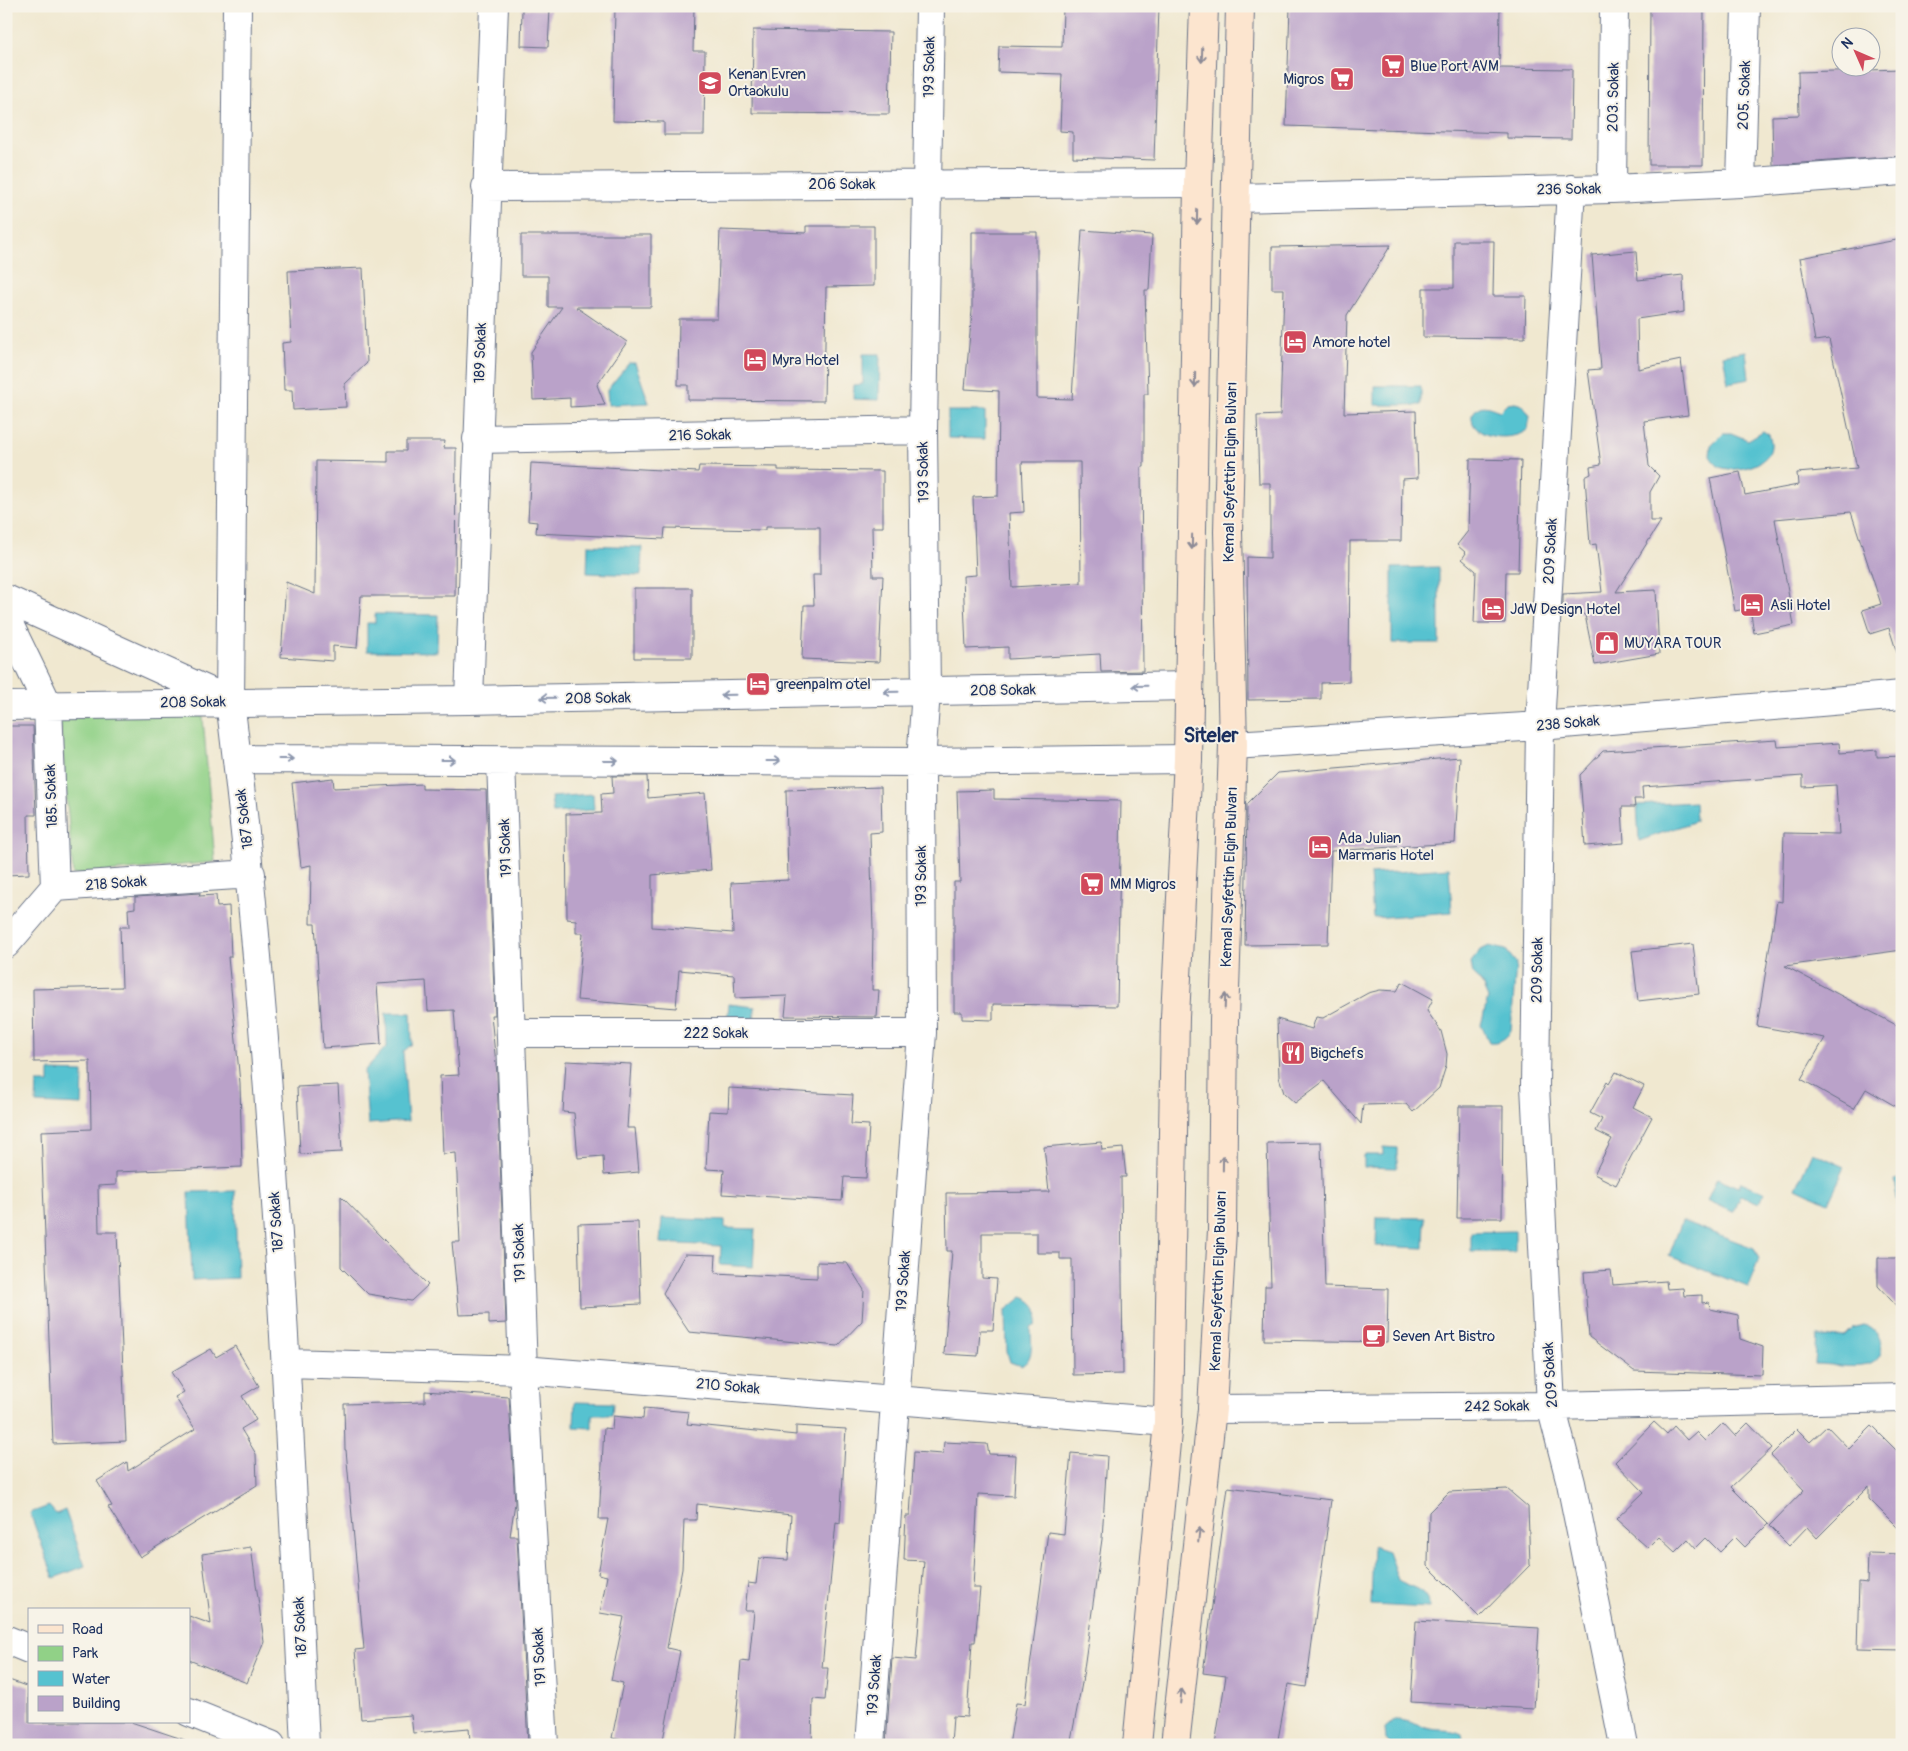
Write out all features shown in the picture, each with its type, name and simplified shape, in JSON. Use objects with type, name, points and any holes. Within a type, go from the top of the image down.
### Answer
[{"type":"main road","points":[[1136,1745],[1168,1422],[1175,1017],[1188,759],[1198,183],[1204,6]]},
{"type":"main road","name":"Kemal Seyfettin Elgin Bulvarı","points":[[1174,1745],[1212,1409],[1222,1230],[1224,1020],[1233,745],[1228,532],[1240,6]]},
{"type":"street","name":"187 Sokak","points":[[237,6],[230,701],[251,874],[287,1363],[305,1745]]},
{"type":"street","name":"189 Sokak","points":[[469,700],[494,6]]},
{"type":"street","name":"193 Sokak","points":[[870,1745],[922,1033],[921,762],[926,692],[923,430],[930,6]]},
{"type":"street","name":"203. Sokak","points":[[1612,188],[1614,6]]},
{"type":"street","name":"205. Sokak","points":[[1741,183],[1746,6]]},
{"type":"street","name":"236 Sokak","points":[[1235,198],[1741,183],[1902,171]]},
{"type":"street","name":"206 Sokak","points":[[486,187],[926,183],[1198,183]]},
{"type":"street","name":"209 Sokak","points":[[1571,189],[1540,726],[1535,1085],[1551,1406],[1570,1483],[1624,1745]]},
{"type":"street","name":"216 Sokak","points":[[477,440],[923,430]]},
{"type":"street","points":[[6,599],[230,701]]},
{"type":"street","points":[[6,618],[48,705]]},
{"type":"street","name":"208 Sokak","points":[[6,706],[230,701],[469,700],[1189,686]]},
{"type":"street","name":"238 Sokak","points":[[1233,745],[1540,726],[1902,695]]},
{"type":"street","name":"185. Sokak","points":[[48,705],[55,887]]},
{"type":"street","points":[[237,759],[921,762],[1188,759]]},
{"type":"street","name":"191 Sokak","points":[[501,761],[523,1370],[544,1745]]},
{"type":"street","name":"218 Sokak","points":[[55,887],[251,874]]},
{"type":"street","points":[[6,944],[55,887]]},
{"type":"street","name":"222 Sokak","points":[[511,1033],[922,1033]]},
{"type":"street","name":"210 Sokak","points":[[287,1363],[523,1370],[1168,1422]]},
{"type":"street","name":"242 Sokak","points":[[1212,1409],[1551,1406],[1902,1398]]},
{"type":"street","points":[[190,1712],[271,1745]]},
{"type":"green space","points":[[202,706],[215,862],[73,875],[60,718]]},
{"type":"water","points":[[1746,351],[1749,379],[1728,383],[1723,355]]},
{"type":"water","points":[[863,354],[880,354],[879,400],[853,399],[854,385],[863,384]]},
{"type":"water","points":[[629,363],[635,363],[649,403],[608,405],[607,390]]},
{"type":"water","points":[[1375,386],[1421,386],[1421,405],[1375,405]]},
{"type":"water","points":[[1507,404],[1523,405],[1530,416],[1528,429],[1522,433],[1504,437],[1494,436],[1478,430],[1473,423],[1472,415],[1478,408],[1485,406],[1500,411]]},
{"type":"water","points":[[948,411],[985,411],[985,439],[948,438]]},
{"type":"water","points":[[1763,431],[1769,435],[1771,445],[1769,454],[1754,465],[1744,468],[1725,468],[1718,466],[1710,456],[1711,445],[1723,433],[1731,433],[1748,440]]},
{"type":"water","points":[[588,545],[642,547],[641,575],[587,573]]},
{"type":"water","points":[[1439,567],[1439,643],[1392,643],[1392,568]]},
{"type":"water","points":[[375,614],[438,615],[437,652],[367,651],[367,623],[375,623]]},
{"type":"water","points":[[593,794],[594,810],[553,813],[551,797]]},
{"type":"water","points":[[1695,802],[1696,821],[1639,841],[1637,805]]},
{"type":"water","points":[[1449,868],[1452,912],[1373,918],[1370,874]]},
{"type":"water","points":[[1489,946],[1506,950],[1516,963],[1511,1031],[1504,1039],[1492,1042],[1489,1042],[1481,1025],[1488,998],[1481,982],[1473,975],[1471,962],[1481,950]]},
{"type":"water","points":[[729,1004],[755,1007],[754,1026],[727,1022]]},
{"type":"water","points":[[386,1013],[411,1013],[412,1044],[403,1052],[408,1121],[368,1124],[364,1071],[387,1046]]},
{"type":"water","points":[[49,1071],[83,1072],[82,1105],[36,1103],[37,1083],[49,1083]]},
{"type":"water","points":[[1383,1147],[1397,1148],[1397,1168],[1364,1167],[1364,1155],[1383,1155]]},
{"type":"water","points":[[1812,1152],[1845,1167],[1828,1203],[1796,1188]]},
{"type":"water","points":[[1717,1178],[1739,1187],[1741,1182],[1764,1192],[1759,1203],[1740,1195],[1733,1212],[1707,1200]]},
{"type":"water","points":[[1902,1178],[1902,1229],[1894,1180]]},
{"type":"water","points":[[235,1191],[237,1278],[192,1280],[189,1192]]},
{"type":"water","points":[[1377,1217],[1425,1218],[1424,1248],[1376,1246]]},
{"type":"water","points":[[662,1218],[725,1221],[725,1228],[755,1229],[753,1267],[720,1265],[721,1246],[660,1243]]},
{"type":"water","points":[[1682,1221],[1754,1248],[1759,1259],[1748,1287],[1669,1256]]},
{"type":"water","points":[[1515,1231],[1515,1252],[1471,1252],[1471,1232]]},
{"type":"water","points":[[1022,1297],[1034,1304],[1038,1315],[1036,1325],[1031,1328],[1032,1344],[1030,1355],[1021,1366],[1010,1362],[1007,1352],[1006,1310]]},
{"type":"water","points":[[1863,1325],[1875,1332],[1881,1344],[1879,1356],[1875,1361],[1868,1365],[1855,1367],[1815,1364],[1817,1336],[1844,1337],[1853,1328]]},
{"type":"water","points":[[575,1402],[613,1403],[612,1415],[592,1415],[592,1428],[574,1427]]},
{"type":"water","points":[[49,1506],[56,1514],[65,1510],[85,1566],[54,1578],[30,1513]]},
{"type":"water","points":[[1373,1546],[1388,1551],[1398,1580],[1423,1592],[1428,1601],[1429,1608],[1371,1605]]},
{"type":"water","points":[[1395,1720],[1407,1721],[1431,1729],[1458,1732],[1462,1734],[1464,1745],[1391,1745],[1386,1740],[1385,1728]]},
{"type":"building","points":[[615,6],[694,6],[693,51],[705,51],[704,135],[664,135],[664,122],[613,121]]},
{"type":"building","points":[[1063,6],[1159,6],[1154,160],[1073,157],[1073,132],[1060,131],[1062,74],[998,72],[999,46],[1062,47]]},
{"type":"building","name":"Blue Port AVM","points":[[1290,6],[1500,6],[1499,68],[1572,69],[1571,139],[1507,138],[1507,133],[1286,126]]},
{"type":"building","points":[[1650,6],[1704,6],[1703,165],[1649,165]]},
{"type":"building","points":[[522,9],[550,10],[548,47],[521,46]]},
{"type":"building","points":[[753,30],[891,32],[889,114],[752,113]]},
{"type":"building","points":[[1902,69],[1902,156],[1773,165],[1772,116],[1799,115],[1798,72],[1830,71],[1830,78],[1880,78],[1880,70]]},
{"type":"building","points":[[806,226],[874,226],[874,286],[826,287],[824,401],[688,400],[688,385],[678,385],[679,319],[717,319],[720,230],[806,233]]},
{"type":"building","points":[[1082,230],[1152,235],[1149,290],[1145,290],[1148,394],[1144,394],[1144,467],[1141,467],[1143,671],[1101,672],[1100,654],[1008,659],[1008,647],[966,649],[963,576],[976,575],[973,497],[998,496],[999,391],[965,389],[972,311],[972,232],[1037,232],[1037,398],[1072,399]],"holes":[[[1022,462],[1080,462],[1081,583],[1012,587],[1009,513],[1024,512]]]},
{"type":"building","points":[[521,235],[651,235],[651,307],[576,307],[627,342],[597,385],[605,405],[570,407],[570,398],[533,400],[531,352],[562,307],[548,307],[548,276],[521,276]]},
{"type":"building","points":[[1902,239],[1902,653],[1897,653],[1889,628],[1870,634],[1862,610],[1881,604],[1851,512],[1775,519],[1794,625],[1754,633],[1750,608],[1735,611],[1710,478],[1740,472],[1745,495],[1798,485],[1797,473],[1857,468],[1829,339],[1815,341],[1800,258]]},
{"type":"building","points":[[1454,241],[1494,241],[1493,296],[1526,296],[1525,338],[1423,337],[1423,288],[1454,288]]},
{"type":"building","points":[[1391,245],[1347,315],[1344,413],[1416,411],[1418,478],[1402,479],[1401,541],[1350,541],[1349,682],[1321,683],[1321,699],[1248,700],[1247,557],[1270,558],[1270,483],[1259,483],[1257,416],[1280,415],[1284,289],[1272,289],[1272,247]]},
{"type":"building","points":[[1636,251],[1638,280],[1683,275],[1684,312],[1637,319],[1638,369],[1681,360],[1688,415],[1644,421],[1649,466],[1659,476],[1650,492],[1650,521],[1661,521],[1616,592],[1656,590],[1659,654],[1595,665],[1585,615],[1563,605],[1563,594],[1602,592],[1596,544],[1590,545],[1585,477],[1591,474],[1590,467],[1601,465],[1588,370],[1601,369],[1592,255]]},
{"type":"building","points":[[363,268],[367,363],[345,384],[346,407],[293,410],[292,390],[284,390],[282,343],[291,342],[288,271]]},
{"type":"building","points":[[406,441],[445,441],[444,448],[456,448],[455,596],[361,596],[357,648],[333,646],[333,661],[281,657],[286,582],[315,594],[316,461],[388,462],[388,451],[406,451]]},
{"type":"building","points":[[1470,459],[1521,460],[1518,572],[1506,572],[1505,623],[1474,623],[1476,571],[1462,559],[1466,553],[1457,545],[1468,531]]},
{"type":"building","points":[[531,463],[698,472],[699,466],[778,467],[778,470],[883,471],[883,527],[872,527],[873,576],[883,576],[879,662],[802,659],[804,605],[814,605],[813,575],[820,575],[820,527],[765,527],[765,530],[665,528],[664,539],[536,533],[537,522],[528,521]]},
{"type":"building","points":[[634,588],[692,588],[692,658],[634,658]]},
{"type":"building","points":[[6,726],[33,726],[36,815],[28,815],[29,874],[6,875]]},
{"type":"building","points":[[1777,740],[1778,747],[1839,743],[1840,753],[1877,750],[1877,757],[1902,756],[1902,950],[1785,966],[1902,1028],[1902,1110],[1866,1089],[1854,1109],[1801,1079],[1825,1038],[1757,1026],[1777,901],[1782,902],[1784,833],[1839,834],[1836,785],[1803,787],[1803,776],[1642,787],[1643,799],[1634,799],[1635,807],[1622,807],[1624,843],[1585,846],[1580,775],[1603,751]]},
{"type":"building","name":"Ada Julian Marmaris Hotel","points":[[1460,757],[1455,843],[1331,851],[1328,944],[1245,945],[1247,804],[1278,773]]},
{"type":"building","points":[[612,776],[647,776],[648,798],[705,793],[711,870],[652,875],[652,927],[733,933],[731,883],[788,880],[786,790],[881,787],[882,832],[870,833],[873,928],[872,990],[879,990],[877,1017],[785,1016],[787,996],[735,998],[734,975],[679,970],[676,1008],[577,1000],[583,933],[576,933],[576,920],[567,919],[566,814],[602,813],[601,794],[613,793]]},
{"type":"building","points":[[333,778],[334,788],[422,784],[422,789],[486,790],[495,1015],[491,1015],[497,1074],[506,1323],[489,1324],[489,1314],[459,1315],[452,1242],[460,1242],[456,1153],[443,1154],[440,1076],[459,1075],[454,1010],[428,1011],[426,981],[377,984],[381,1044],[323,1048],[315,924],[310,924],[311,865],[301,867],[292,783]]},
{"type":"building","points":[[994,790],[994,799],[1121,801],[1117,1006],[993,1004],[993,1020],[962,1019],[962,1012],[954,1012],[954,882],[960,882],[957,791]]},
{"type":"building","points":[[200,893],[199,896],[216,895],[217,907],[229,906],[231,957],[228,957],[240,1083],[242,1167],[116,1172],[116,1185],[98,1186],[99,1232],[117,1232],[126,1441],[53,1444],[41,1131],[91,1129],[90,1061],[34,1062],[33,989],[122,987],[120,927],[129,927],[128,909],[135,908],[135,897]]},
{"type":"building","points":[[1693,944],[1699,994],[1638,1001],[1632,951]]},
{"type":"building","points":[[1402,982],[1433,999],[1427,1011],[1441,1031],[1447,1054],[1446,1066],[1439,1088],[1413,1112],[1406,1104],[1363,1105],[1361,1124],[1324,1081],[1295,1103],[1284,1093],[1279,1077],[1277,1019],[1312,1029],[1316,1017],[1323,1018],[1368,993],[1380,990],[1397,991]]},
{"type":"building","points":[[566,1061],[631,1064],[627,1128],[635,1128],[639,1172],[604,1175],[603,1156],[578,1158],[574,1113],[563,1112]]},
{"type":"building","points":[[1616,1072],[1644,1086],[1633,1107],[1652,1117],[1616,1185],[1594,1174],[1612,1139],[1596,1131],[1602,1119],[1590,1113],[1607,1082],[1609,1084]]},
{"type":"building","points":[[338,1085],[342,1152],[300,1154],[297,1087]]},
{"type":"building","points":[[729,1088],[853,1095],[851,1124],[869,1125],[866,1178],[844,1177],[842,1201],[722,1194],[724,1170],[706,1169],[709,1111],[728,1112]]},
{"type":"building","points":[[1459,1106],[1503,1106],[1502,1218],[1457,1218]]},
{"type":"building","points":[[1101,1142],[1102,1150],[1123,1148],[1126,1177],[1121,1177],[1123,1374],[1073,1375],[1072,1259],[1060,1259],[1060,1253],[1037,1253],[1037,1233],[982,1233],[982,1278],[997,1279],[993,1330],[980,1330],[978,1356],[944,1354],[952,1251],[947,1251],[946,1193],[1049,1192],[1044,1147]]},
{"type":"building","points":[[1321,1142],[1325,1287],[1388,1289],[1387,1342],[1264,1340],[1265,1286],[1271,1286],[1267,1143]]},
{"type":"building","points":[[341,1196],[428,1285],[411,1301],[368,1294],[341,1267]]},
{"type":"building","points":[[638,1222],[641,1304],[580,1307],[578,1224]]},
{"type":"building","points":[[685,1254],[716,1255],[715,1273],[817,1278],[817,1262],[847,1263],[864,1290],[862,1321],[838,1346],[689,1332],[663,1293]]},
{"type":"building","points":[[1878,1258],[1902,1258],[1902,1312],[1878,1286]]},
{"type":"building","points":[[1611,1270],[1613,1285],[1666,1281],[1667,1289],[1683,1288],[1684,1296],[1702,1295],[1702,1303],[1709,1302],[1710,1309],[1738,1315],[1740,1339],[1763,1347],[1762,1375],[1634,1371],[1589,1337],[1584,1272]]},
{"type":"building","points":[[235,1346],[259,1386],[242,1396],[256,1420],[241,1429],[256,1454],[257,1485],[140,1557],[108,1507],[112,1506],[97,1481],[127,1462],[128,1471],[195,1429],[175,1397],[184,1392],[171,1372],[211,1349],[216,1357]]},
{"type":"building","points":[[425,1391],[509,1397],[515,1503],[510,1536],[517,1536],[528,1745],[470,1742],[469,1728],[413,1733],[411,1715],[361,1719],[355,1650],[364,1649],[345,1450],[344,1404],[425,1402]]},
{"type":"building","points":[[644,1408],[689,1412],[687,1424],[796,1435],[796,1426],[846,1429],[840,1523],[836,1522],[822,1668],[828,1668],[825,1700],[813,1699],[812,1745],[734,1745],[741,1661],[749,1662],[754,1611],[745,1611],[748,1583],[756,1584],[759,1558],[788,1560],[791,1515],[697,1504],[696,1520],[684,1520],[682,1569],[667,1648],[680,1651],[662,1745],[647,1745],[612,1738],[623,1683],[611,1680],[624,1617],[600,1613],[607,1576],[598,1574],[608,1519],[599,1519],[604,1428],[612,1429],[613,1416],[643,1419]]},
{"type":"building","points":[[1654,1422],[1667,1434],[1674,1426],[1687,1440],[1696,1432],[1705,1441],[1723,1423],[1735,1436],[1748,1423],[1772,1448],[1731,1487],[1768,1524],[1745,1547],[1735,1537],[1720,1552],[1706,1538],[1696,1548],[1688,1539],[1675,1552],[1659,1537],[1648,1548],[1616,1519],[1644,1492],[1615,1462]]},
{"type":"building","points":[[1827,1426],[1849,1449],[1872,1426],[1902,1456],[1902,1532],[1869,1499],[1869,1486],[1817,1538],[1807,1527],[1789,1546],[1769,1526],[1804,1490],[1771,1455],[1797,1429],[1810,1442]]},
{"type":"building","points":[[944,1442],[987,1444],[989,1454],[1016,1455],[1014,1496],[978,1494],[973,1588],[980,1588],[975,1642],[972,1642],[967,1717],[953,1716],[951,1745],[886,1745],[892,1658],[916,1660],[924,1561],[904,1560],[906,1516],[910,1516],[914,1452],[943,1454]]},
{"type":"building","points":[[1071,1453],[1107,1456],[1102,1539],[1082,1683],[1070,1745],[1009,1745],[1016,1703],[1025,1704],[1048,1532],[1064,1534]]},
{"type":"building","points":[[1228,1487],[1331,1500],[1306,1687],[1288,1684],[1277,1745],[1215,1745],[1226,1676],[1203,1673]]},
{"type":"building","points":[[1507,1489],[1528,1507],[1530,1565],[1479,1617],[1428,1566],[1429,1512],[1449,1492]]},
{"type":"building","points":[[251,1547],[264,1642],[247,1683],[190,1660],[190,1616],[211,1624],[202,1554]]},
{"type":"building","points":[[1868,1553],[1902,1554],[1902,1650],[1857,1649],[1859,1582],[1867,1583]]},
{"type":"building","points":[[1416,1621],[1539,1628],[1534,1709],[1411,1702]]},
{"type":"building","points":[[6,1679],[28,1687],[28,1724],[137,1724],[185,1740],[184,1745],[6,1745]]},
{"type":"place","name":"Blue Port AVM","points":[[1393,66]]},
{"type":"place","name":"Migros","points":[[1342,79]]},
{"type":"place","name":"Kenan Evren Ortaokulu","points":[[710,83]]},
{"type":"place","name":"Amore hotel","points":[[1295,342]]},
{"type":"place","name":"Myra Hotel","points":[[755,360]]},
{"type":"place","name":"Asli Hotel","points":[[1752,605]]},
{"type":"place","name":"JdW Design Hotel","points":[[1493,609]]},
{"type":"place","name":"MUYARA TOUR","points":[[1607,643]]},
{"type":"place","name":"greenpalm otel","points":[[758,684]]},
{"type":"place","name":"Ada Julian Marmaris Hotel","points":[[1320,847]]},
{"type":"place","name":"MM Migros","points":[[1092,884]]},
{"type":"place","name":"Bigchefs","points":[[1293,1053]]},
{"type":"place","name":"Seven Art Bistro","points":[[1374,1336]]},
{"type":"district","name":"Siteler","points":[[1211,735]]}]
